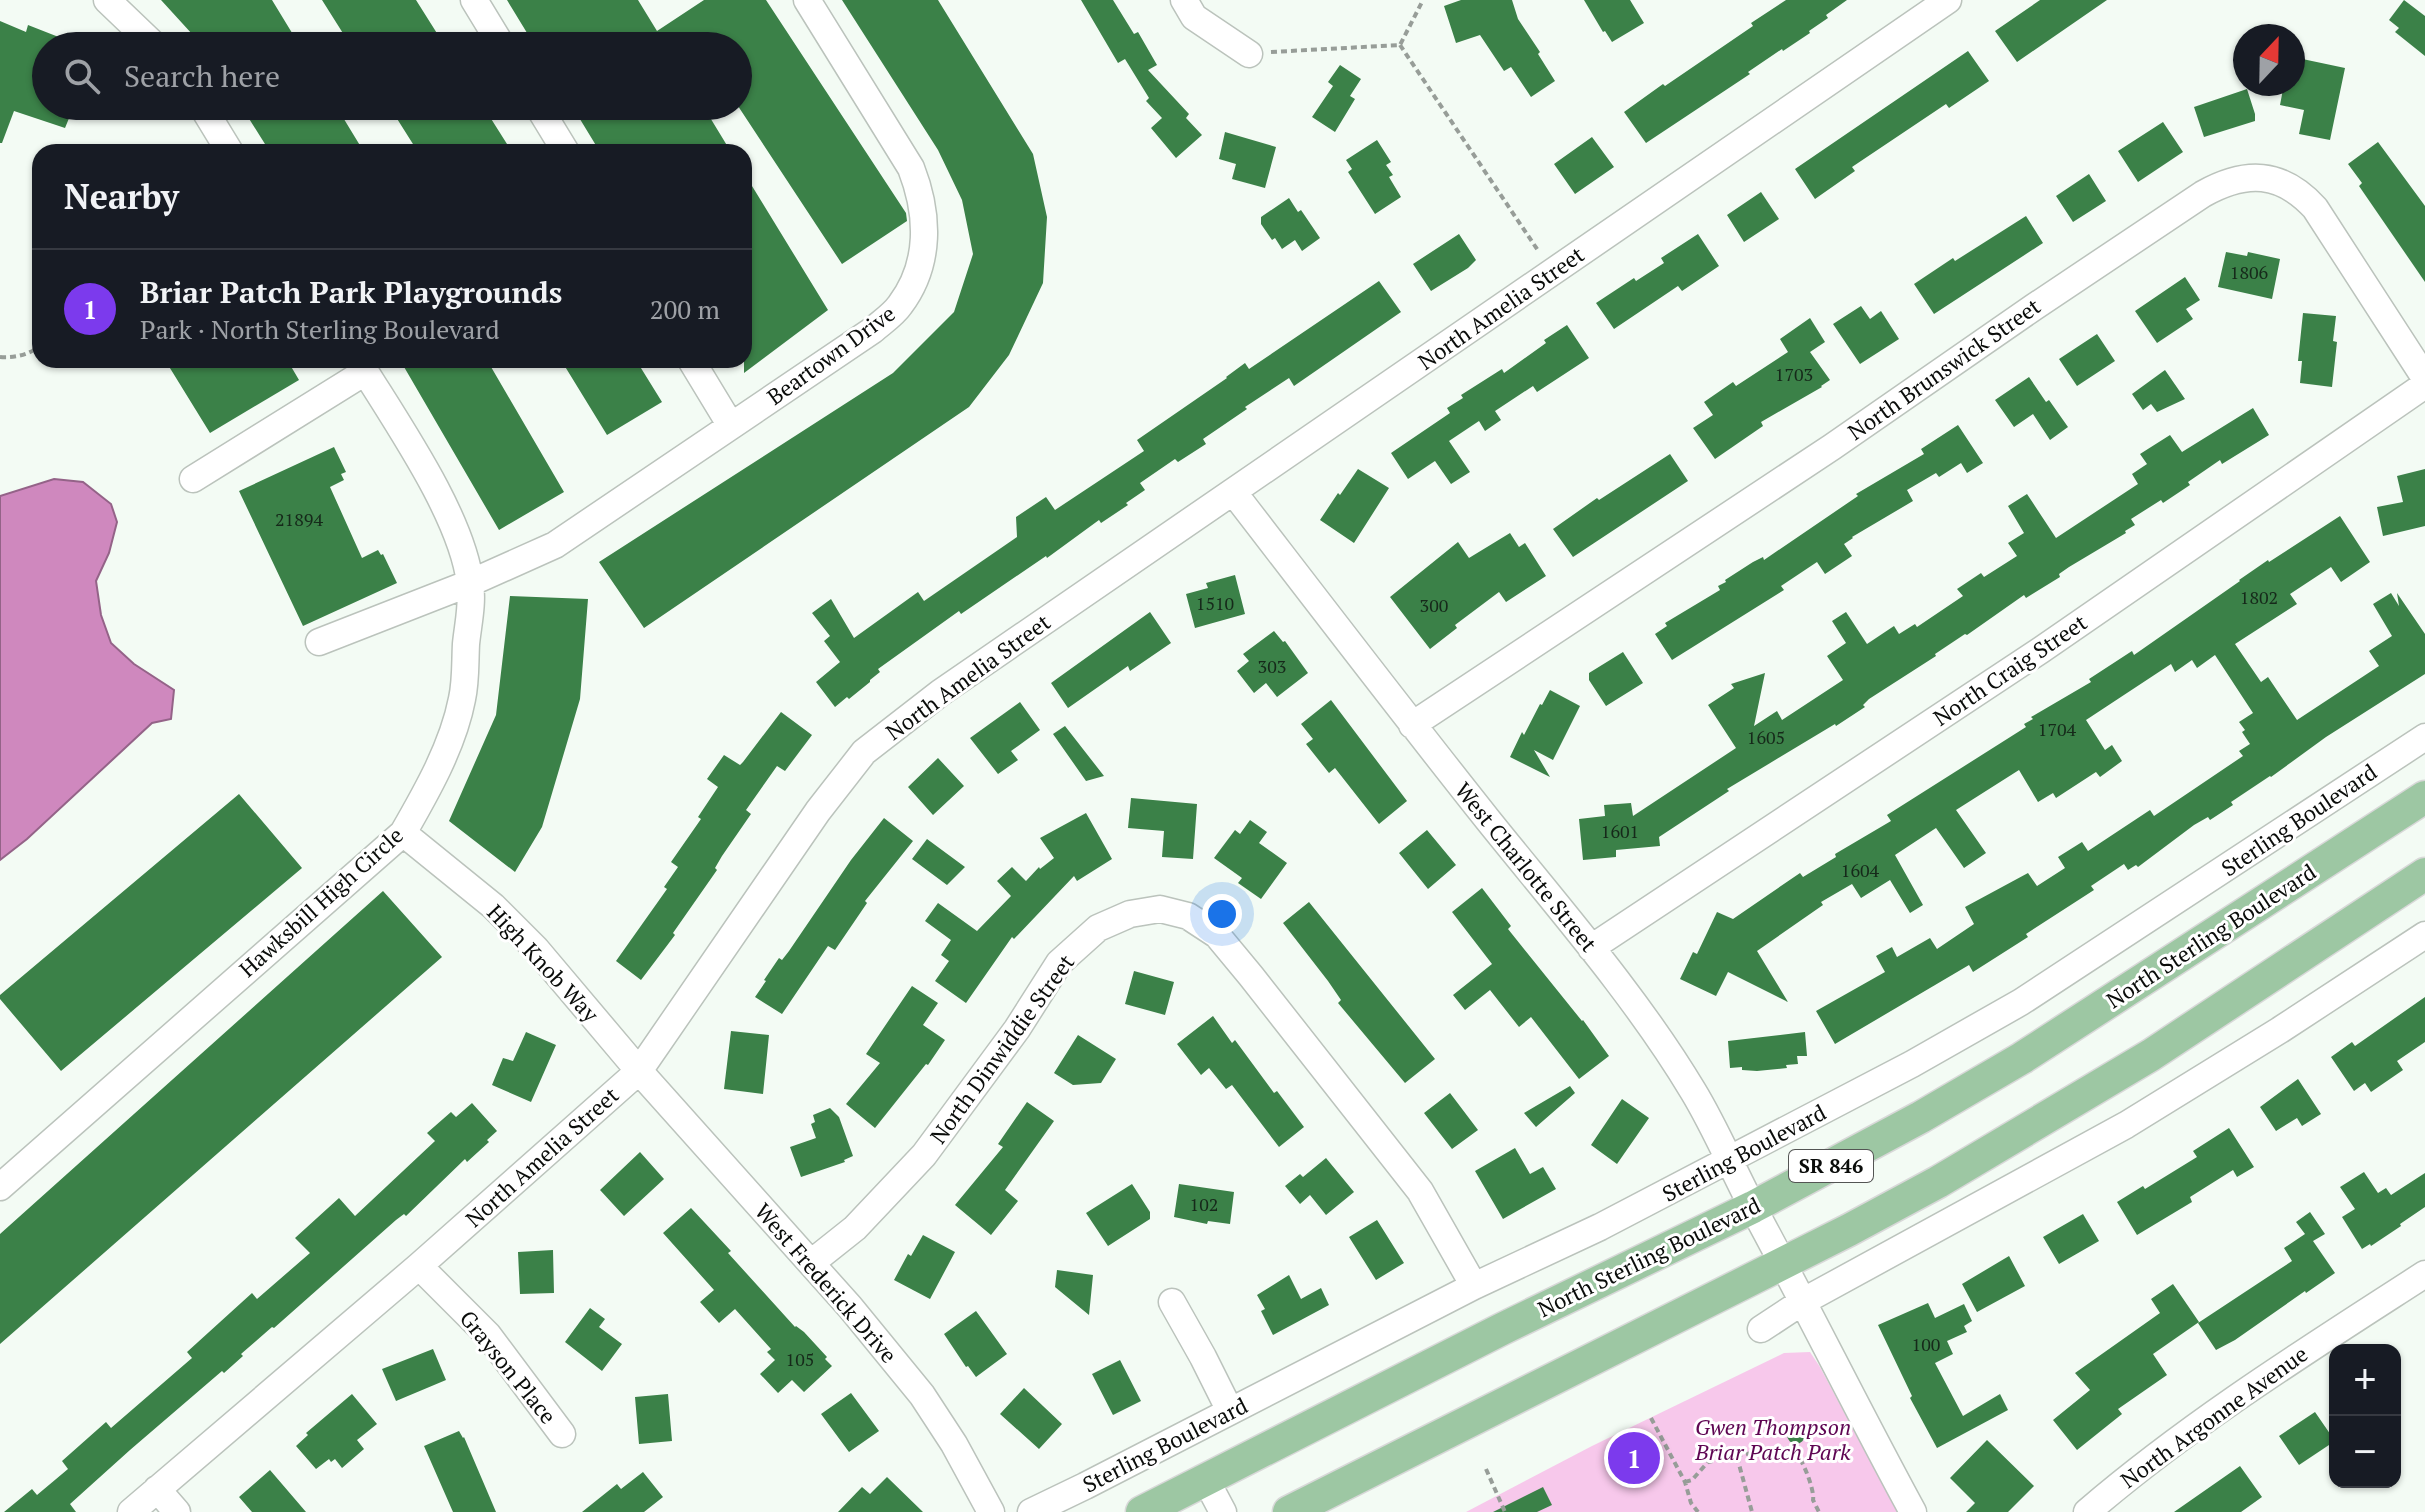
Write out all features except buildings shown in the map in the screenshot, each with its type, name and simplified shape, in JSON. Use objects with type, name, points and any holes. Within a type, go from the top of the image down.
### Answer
[{"type":"main road","name":"North Sterling Boulevard","points":[[1142,1512],[1502,1329],[1753,1207],[1883,1138],[2022,1058],[2425,797]]},
{"type":"main road","name":"SR 846","points":[[1289,1512],[1925,1189],[2151,1055],[2425,874]]},
{"type":"street","points":[[107,0],[140,32]]},
{"type":"street","points":[[474,0],[493,32]]},
{"type":"street","name":"Beartown Drive","points":[[319,642],[470,583],[555,545],[873,330],[899,307],[914,283],[924,249],[925,219],[921,194],[911,168],[807,0]]},
{"type":"street","points":[[1184,0],[1194,17],[1249,54]]},
{"type":"street","name":"North Amelia Street","points":[[131,1512],[419,1266],[639,1071],[818,811],[864,752],[940,693],[1948,0]]},
{"type":"street","points":[[211,120],[225,144]]},
{"type":"street","points":[[547,120],[561,144]]},
{"type":"street","name":"North Brunswick Street","points":[[1412,725],[1832,447],[2203,194],[2230,181],[2256,177],[2274,180],[2303,195],[2323,220],[2425,378]]},
{"type":"street","points":[[193,479],[358,368]]},
{"type":"street","name":"Hawksbill High Circle","points":[[0,1187],[403,833],[434,779],[462,701],[471,610],[470,583],[461,548],[446,511],[362,368]]},
{"type":"street","points":[[696,368],[731,426]]},
{"type":"street","name":"North Craig Street","points":[[1591,948],[2041,650],[2425,385]]},
{"type":"street","name":"West Charlotte Street","points":[[1234,493],[1412,725],[1591,948],[1694,1092],[1913,1512]]},
{"type":"street","name":"Sterling Boulevard","points":[[1031,1512],[1474,1286],[1600,1227],[1912,1064],[2021,1002],[2425,737]]},
{"type":"street","name":"High Knob Way","points":[[403,833],[493,906],[536,949],[639,1071]]},
{"type":"street","name":"North Dinwiddie Street","points":[[811,1263],[855,1228],[924,1155],[1009,1040],[1059,963],[1098,928],[1130,914],[1160,909],[1188,916],[1217,935],[1420,1191],[1474,1286]]},
{"type":"street","points":[[1761,1329],[1802,1302],[2126,1125],[2425,935]]},
{"type":"street","name":"West Frederick Drive","points":[[639,1071],[850,1307],[922,1395],[954,1444],[991,1512]]},
{"type":"street","name":"Grayson Place","points":[[419,1266],[488,1335],[562,1434]]},
{"type":"street","name":"North Argonne Avenue","points":[[2087,1512],[2208,1416],[2425,1274]]},
{"type":"street","points":[[1172,1302],[1230,1411]]},
{"type":"street","points":[[1206,1480],[1223,1512]]},
{"type":"street","points":[[157,1489],[177,1512]]},
{"type":"path","points":[[1400,45],[1423,0]]},
{"type":"path","points":[[1249,54],[1400,45]]},
{"type":"path","points":[[1400,45],[1553,272]]},
{"type":"path","points":[[0,357],[12,358],[32,352]]},
{"type":"path","points":[[1651,1418],[1698,1512]]},
{"type":"path","points":[[1685,1482],[1692,1480],[1708,1462],[1780,1447],[1792,1449],[1815,1494],[1813,1500],[1819,1512]]},
{"type":"path","points":[[1740,1456],[1752,1512]]},
{"type":"path","points":[[1486,1469],[1505,1512]]},
{"type":"green space","name":"Gwen Thompson Briar Patch Park","points":[[1810,1352],[1897,1512],[1466,1512],[1592,1446],[1784,1353]]},
{"type":"shaded area","points":[[54,479],[83,482],[111,504],[117,522],[109,553],[96,581],[101,615],[111,643],[134,664],[174,690],[171,719],[152,723],[27,839],[0,860],[0,496]]},
{"type":"place","name":"Briar Patch Park Playgrounds","points":[[1634,1458]]}]
